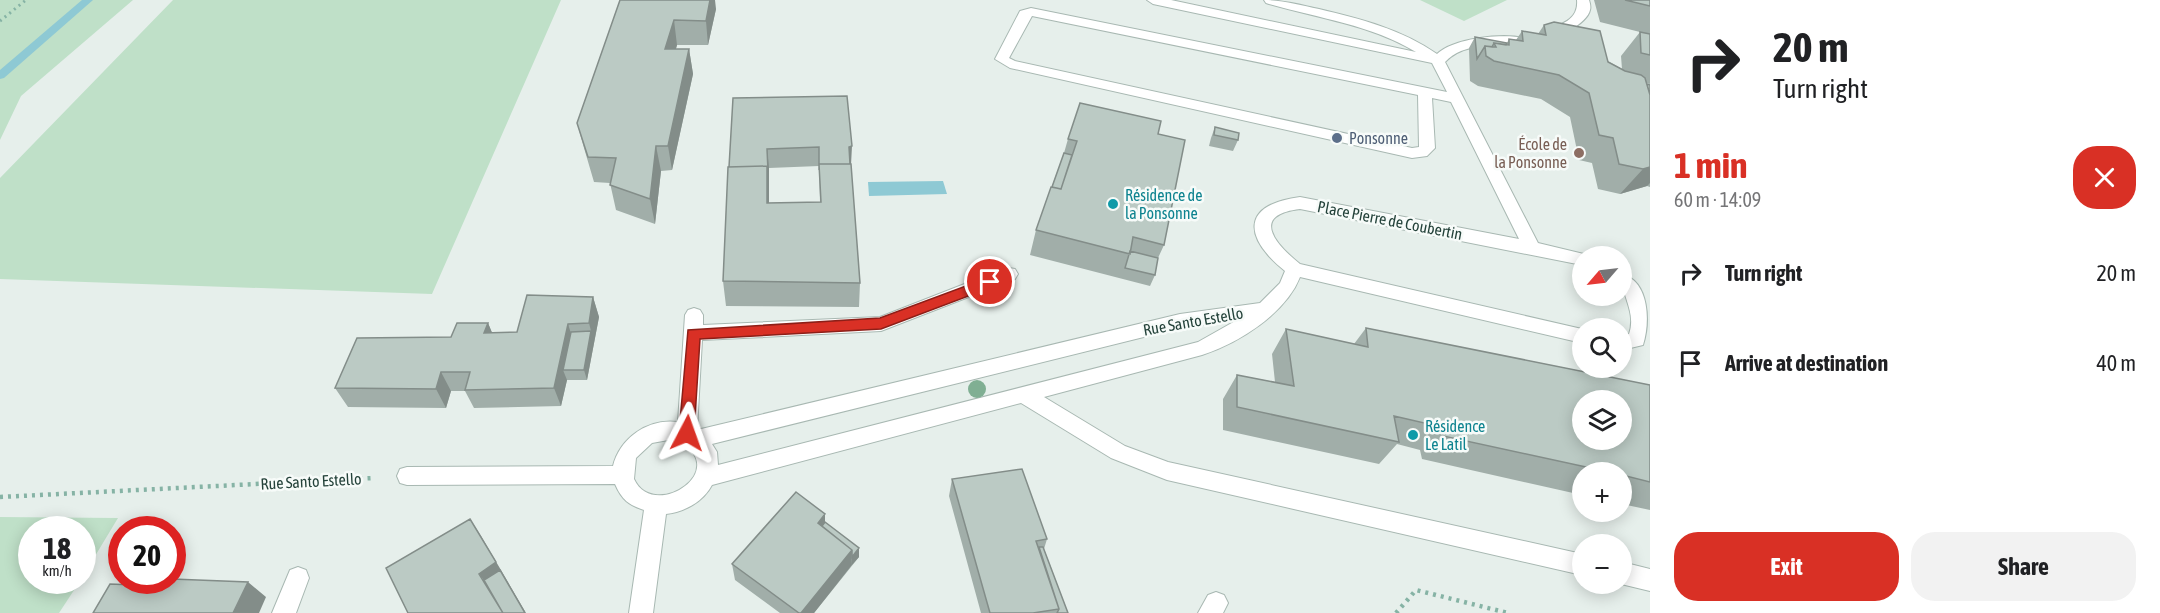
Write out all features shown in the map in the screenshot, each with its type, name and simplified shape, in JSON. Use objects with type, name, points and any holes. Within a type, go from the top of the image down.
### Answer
[{"type":"street","points":[[1153,0],[1438,61]]},
{"type":"street","points":[[1270,0],[1375,27],[1412,42],[1438,61],[1532,248]]},
{"type":"street","points":[[1541,38],[1577,21],[1584,10],[1583,0]]},
{"type":"street","points":[[1425,93],[1427,148],[1422,153],[1413,153],[1010,64],[1002,59],[1025,14],[1031,12],[1458,99]]},
{"type":"street","points":[[1438,61],[1450,50],[1466,45],[1519,41]]},
{"type":"street","name":"Place Pierre de Coubertin","points":[[1572,257],[1300,202],[1288,203],[1266,214],[1263,225],[1264,238],[1281,260],[1294,269],[1572,334]]},
{"type":"street","points":[[1262,309],[1287,286],[1294,269]]},
{"type":"street","points":[[691,436],[694,324],[881,324],[1009,274]]},
{"type":"street","points":[[1632,291],[1638,302],[1642,331],[1636,340],[1632,341]]},
{"type":"street","name":"Rue Santo Estello","points":[[706,477],[1202,348],[1226,338],[1262,309]]},
{"type":"street","name":"Rue Santo Estello","points":[[691,436],[1180,321],[1262,309]]},
{"type":"street","points":[[1024,395],[1118,452],[1167,471],[1572,563]]},
{"type":"street","points":[[675,430],[691,436],[708,456],[706,477],[698,489],[686,498],[671,504],[656,505],[643,502],[632,495],[625,486],[622,475],[624,463],[637,442],[661,431],[675,430]]},
{"type":"street","points":[[407,476],[622,475]]},
{"type":"street","points":[[641,613],[656,505]]},
{"type":"street","points":[[1632,576],[1650,580]]},
{"type":"street","points":[[284,613],[298,578]]},
{"type":"path","points":[[0,21],[26,0]]},
{"type":"path","name":"Rue Santo Estello","points":[[0,497],[407,476]]},
{"type":"path","points":[[1396,613],[1416,590],[1508,613]]},
{"type":"green space","points":[[0,0],[133,0],[21,96],[0,140]]},
{"type":"green space","points":[[173,0],[561,0],[432,294],[0,279],[0,178]]},
{"type":"green space","points":[[1420,0],[1507,0],[1464,21]]},
{"type":"green space","points":[[0,517],[18,517],[18,594],[71,594],[59,613],[0,613]]},
{"type":"green space","points":[[96,518],[108,518],[108,535],[96,554]]},
{"type":"water","points":[[943,181],[947,194],[869,196],[868,182]]},
{"type":"building","points":[[620,0],[710,0],[706,21],[674,20],[665,49],[689,49],[668,146],[656,146],[650,199],[610,185],[616,158],[588,157],[577,123]]},
{"type":"building","points":[[1625,0],[1650,0],[1650,6]]},
{"type":"building","points":[[1554,22],[1600,31],[1608,62],[1645,78],[1650,95],[1650,167],[1643,169],[1619,164],[1613,138],[1599,135],[1589,93],[1559,75],[1494,61],[1486,56],[1485,46],[1496,47],[1494,43],[1509,45],[1509,39],[1523,41],[1522,31],[1546,35],[1544,25]]},
{"type":"building","points":[[1640,32],[1650,34],[1650,55],[1641,53]]},
{"type":"building","points":[[1475,37],[1507,43],[1506,45],[1494,43],[1492,47],[1485,46],[1477,59]]},
{"type":"building","points":[[847,96],[852,146],[849,147],[850,164],[819,164],[819,147],[767,149],[768,171],[767,166],[729,167],[733,98]]},
{"type":"building","name":"Résidence de la Ponsonne","points":[[1080,103],[1161,121],[1158,134],[1185,140],[1164,245],[1133,237],[1130,254],[1036,230],[1051,187],[1061,189],[1077,141],[1068,139]]},
{"type":"building","points":[[1215,127],[1239,133],[1238,140],[1214,135]]},
{"type":"building","points":[[1064,153],[1072,155],[1061,189],[1052,187]]},
{"type":"building","points":[[819,164],[851,164],[860,283],[723,281],[728,167],[767,166],[767,203],[821,202]]},
{"type":"building","points":[[1130,251],[1158,258],[1155,275],[1125,268]]},
{"type":"building","points":[[527,295],[593,297],[589,323],[568,324],[554,388],[465,390],[470,372],[441,372],[436,389],[335,388],[357,338],[451,337],[457,323],[488,323],[484,333],[517,332]]},
{"type":"building","name":"Résidence Le Latil","points":[[1366,328],[1572,369],[1572,378],[1615,378],[1650,385],[1650,482],[1632,478],[1632,462],[1572,462],[1572,464],[1443,436],[1442,427],[1394,416],[1399,442],[1237,407],[1237,375],[1294,386],[1286,329],[1368,347]]},
{"type":"building","points":[[591,331],[584,370],[563,370],[571,332]]},
{"type":"building","points":[[1022,469],[1047,539],[1036,541],[1059,609],[1033,613],[990,613],[952,479]]},
{"type":"building","points":[[796,492],[825,514],[818,523],[852,550],[801,613],[732,564]]},
{"type":"building","points":[[470,519],[496,562],[479,574],[503,613],[408,613],[386,568]]},
{"type":"building","points":[[825,522],[859,548],[852,557],[852,550],[822,526]]},
{"type":"building","points":[[1039,547],[1043,547],[1068,613],[1057,613],[1059,609]]},
{"type":"building","points":[[500,570],[525,613],[503,613],[484,580]]},
{"type":"building","points":[[186,580],[248,582],[233,613],[93,613],[108,587],[108,594],[186,594]]},
{"type":"waterway","points":[[0,76],[88,0]]},
{"type":"place","name":"Ponsonne","points":[[1337,138]]},
{"type":"place","name":"École de la Ponsonne","points":[[1579,153]]},
{"type":"place","name":"Résidence de la Ponsonne","points":[[1113,204]]},
{"type":"place","name":"Résidence Le Latil","points":[[1413,435]]},
{"type":"route","points":[[687,433],[693,333],[881,324],[990,282]]}]
